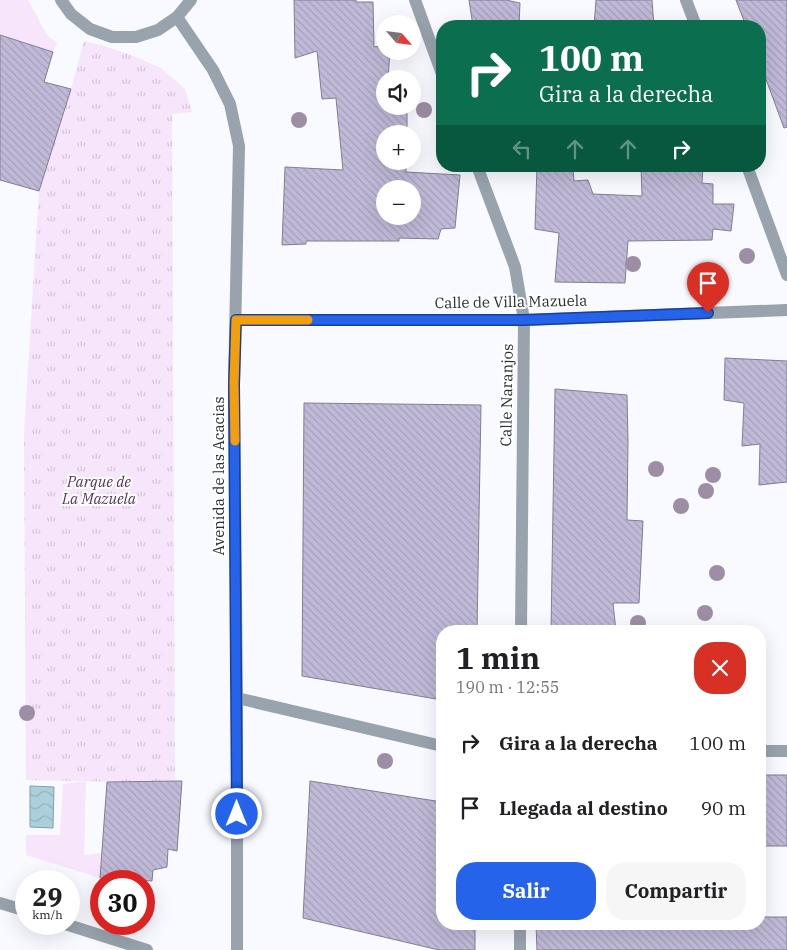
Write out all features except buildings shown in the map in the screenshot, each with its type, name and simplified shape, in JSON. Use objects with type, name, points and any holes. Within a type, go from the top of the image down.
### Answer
[{"type":"street","points":[[61,0],[71,14],[90,29],[112,37],[136,37],[158,30],[177,17],[192,0]]},
{"type":"street","points":[[415,0],[436,58]]},
{"type":"street","points":[[686,0],[694,20]]},
{"type":"street","name":"Avenida de las Acacias","points":[[177,17],[213,70],[230,104],[239,146],[234,384],[237,950]]},
{"type":"street","name":"Calle Naranjos","points":[[479,172],[515,267],[524,320],[521,625]]},
{"type":"street","points":[[749,172],[787,275]]},
{"type":"street","name":"Calle de Villa Mazuela","points":[[236,320],[524,320],[787,310]]},
{"type":"street","points":[[237,698],[436,745]]},
{"type":"street","points":[[766,751],[787,751]]},
{"type":"street","points":[[0,903],[15,908]]},
{"type":"street","points":[[80,929],[147,950]]},
{"type":"street","points":[[520,930],[520,950]]},
{"type":"green space","points":[[0,0],[28,0],[47,35],[57,43],[53,52],[0,35]]},
{"type":"green space","name":"Parque de La Mazuela","points":[[84,41],[131,55],[161,68],[185,89],[192,112],[172,114],[175,783],[26,780],[24,433],[39,191]]},
{"type":"green space","points":[[86,781],[84,855],[101,853],[100,870],[90,870],[90,875],[80,872],[80,870],[74,870],[26,855],[26,835],[60,835],[63,784]]},
{"type":"water","points":[[30,786],[54,787],[53,828],[30,827]]},
{"type":"slow traffic","points":[[235,441],[236,320],[308,320]]},
{"type":"route","points":[[237,814],[234,384],[236,320],[524,320],[708,313]]}]
